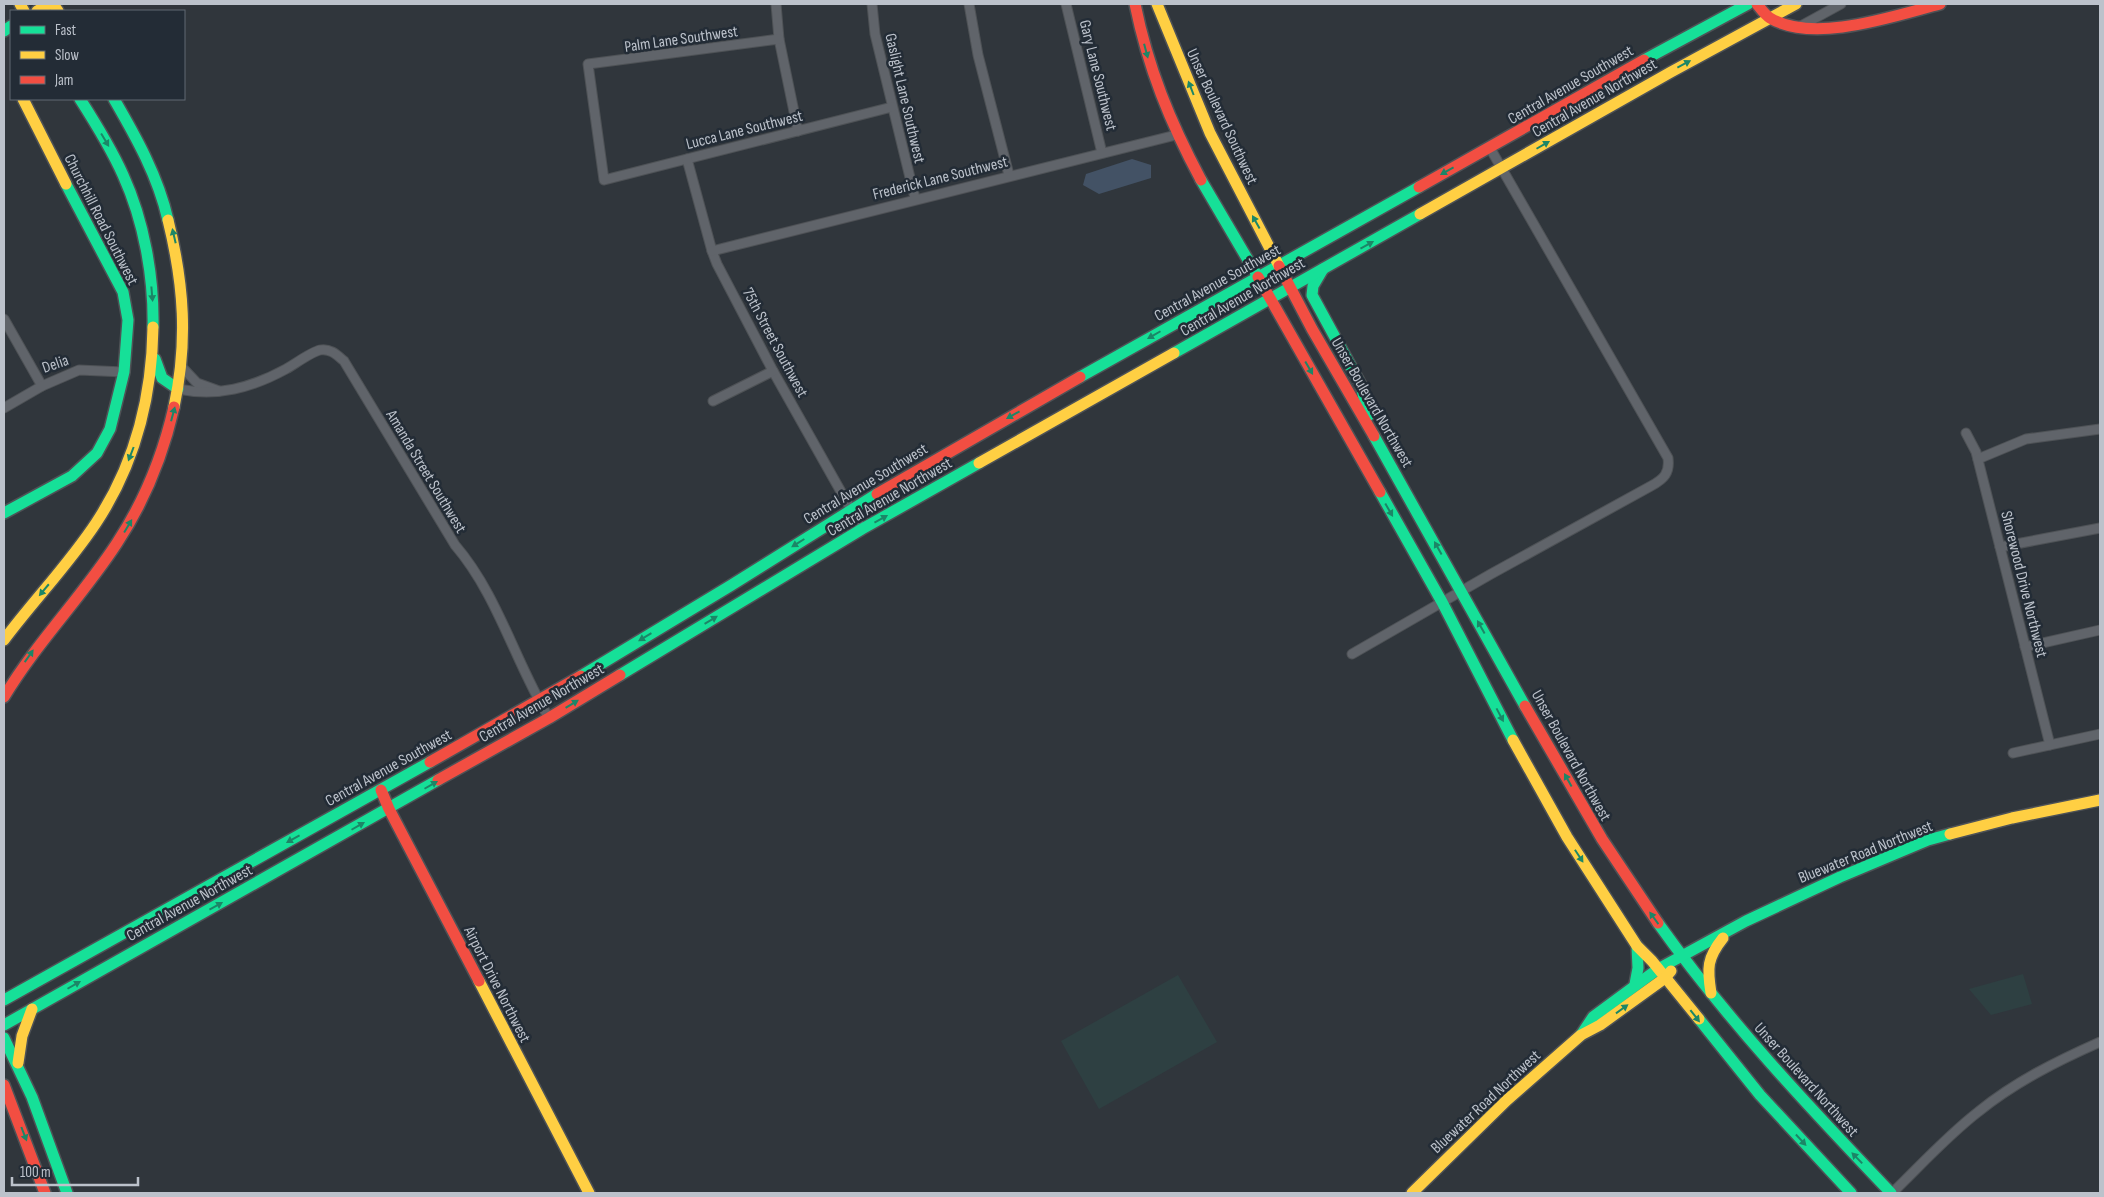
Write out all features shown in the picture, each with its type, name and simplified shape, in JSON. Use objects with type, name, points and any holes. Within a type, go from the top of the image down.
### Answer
[{"type":"main road","points":[[39,10],[51,4]]},
{"type":"main road","points":[[1135,4],[1153,77],[1176,135],[1442,602],[1522,757],[1567,837],[1637,946],[1760,1095],[1851,1193]]},
{"type":"main road","name":"Unser Boulevard Southwest","points":[[1156,4],[1226,167],[1290,287]]},
{"type":"main road","name":"Central Avenue Southwest","points":[[4,1000],[539,701],[730,586],[851,509],[980,433],[1653,55],[1748,4]]},
{"type":"main road","points":[[1757,4],[1770,18],[1796,29],[1849,25],[1940,4]]},
{"type":"main road","name":"Central Avenue Northwest","points":[[4,1025],[549,718],[862,529],[1670,72],[1796,4]]},
{"type":"main road","name":"Churchhill Road Southwest","points":[[4,513],[72,476],[97,453],[110,430],[124,372],[128,320],[123,292],[24,100]]},
{"type":"main road","points":[[4,640],[69,561],[107,505],[138,436],[144,413],[154,351],[153,293],[134,202],[110,149],[81,100]]},
{"type":"main road","points":[[4,697],[30,654],[101,567],[136,514],[166,440],[178,389],[182,366],[184,328],[182,284],[174,235],[167,206],[148,157],[115,100]]},
{"type":"main road","points":[[1324,268],[1313,286],[1312,295],[1361,385],[1371,431]]},
{"type":"main road","name":"Unser Boulevard Northwest","points":[[1290,287],[1595,829],[1647,908],[1711,993],[1788,1084],[1891,1193]]},
{"type":"main road","points":[[154,351],[159,375],[164,382],[178,389]]},
{"type":"main road","points":[[453,749],[462,767]]},
{"type":"main road","name":"Airport Drive Northwest","points":[[381,790],[388,809],[589,1193]]},
{"type":"main road","name":"Bluewater Road Northwest","points":[[1412,1193],[1507,1100],[1581,1035],[1600,1025],[1683,957],[1798,896],[1928,840],[2012,818],[2100,800]]},
{"type":"main road","points":[[1711,993],[1708,976],[1711,953],[1729,931]]},
{"type":"main road","points":[[1635,984],[1638,968],[1637,946]]},
{"type":"main road","name":"Bluewater Road Northwest","points":[[1581,1035],[1593,1017],[1635,984],[1661,974]]},
{"type":"main road","points":[[18,1069],[18,1045],[32,1009]]},
{"type":"main road","points":[[4,1038],[61,1173],[67,1193]]},
{"type":"main road","points":[[4,1087],[40,1177],[44,1193]]},
{"type":"main road","points":[[40,1177],[61,1173]]},
{"type":"street","points":[[776,4],[779,39],[798,131]]},
{"type":"street","name":"Gaslight Lane Southwest","points":[[872,4],[875,34],[915,198]]},
{"type":"street","points":[[969,4],[978,55],[1010,175]]},
{"type":"street","name":"Gary Lane Southwest","points":[[1066,4],[1102,153]]},
{"type":"street","points":[[1796,29],[1841,4]]},
{"type":"street","name":"Palm Lane Southwest","points":[[604,180],[588,64],[779,39]]},
{"type":"street","name":"Lucca Lane Southwest","points":[[604,180],[892,107]]},
{"type":"street","name":"Frederick Lane Southwest","points":[[712,250],[915,198],[1176,135]]},
{"type":"street","points":[[1352,654],[1651,486],[1667,474],[1668,458],[1500,169],[1490,148]]},
{"type":"street","name":"75th Street Southwest","points":[[688,159],[712,250],[773,371],[862,529]]},
{"type":"street","name":"Delia","points":[[4,319],[42,386],[79,370],[124,372]]},
{"type":"street","name":"Amanda Street Southwest","points":[[178,389],[199,393],[253,384],[269,378],[319,350],[334,352],[344,361],[455,545],[467,559],[477,576],[514,645],[519,660],[549,718]]},
{"type":"street","points":[[182,366],[198,384],[219,391]]},
{"type":"street","points":[[713,401],[773,371]]},
{"type":"street","points":[[4,408],[42,386]]},
{"type":"street","points":[[1978,459],[2026,439],[2100,429]]},
{"type":"street","name":"Shorewood Drive Northwest","points":[[1966,433],[1978,459],[2050,745]]},
{"type":"street","points":[[2000,548],[2100,528]]},
{"type":"street","points":[[2025,647],[2100,630]]},
{"type":"street","points":[[2013,753],[2100,734]]},
{"type":"street","points":[[1891,1193],[1977,1112],[2036,1072],[2100,1042]]},
{"type":"shaded area","points":[[2023,974],[2032,1004],[1991,1015],[1969,989]]},
{"type":"shaded area","points":[[1178,975],[1217,1042],[1099,1109],[1061,1041]]},
{"type":"water","points":[[1132,159],[1151,165],[1151,178],[1099,194],[1083,185],[1086,174]]},
{"type":"traffic: fast","points":[[1644,60],[1748,4]]},
{"type":"traffic: fast","points":[[4,31],[10,27]]},
{"type":"traffic: fast","points":[[81,100],[113,155],[137,211],[152,289],[153,327]]},
{"type":"traffic: fast","points":[[115,100],[152,172],[168,220]]},
{"type":"traffic: fast","points":[[1201,180],[1258,277]]},
{"type":"traffic: fast","points":[[4,513],[72,476],[97,453],[110,429],[124,372],[128,320],[123,292],[66,184]]},
{"type":"traffic: fast","points":[[1080,377],[1419,187]]},
{"type":"traffic: fast","points":[[1174,353],[1420,214]]},
{"type":"traffic: fast","points":[[1323,269],[1313,286],[1312,295],[1361,385],[1368,416]]},
{"type":"traffic: fast","points":[[155,359],[162,378],[178,389]]},
{"type":"traffic: fast","points":[[1374,436],[1525,706]]},
{"type":"traffic: fast","points":[[620,675],[862,529],[979,463]]},
{"type":"traffic: fast","points":[[1380,492],[1442,602],[1513,740]]},
{"type":"traffic: fast","points":[[581,676],[877,494]]},
{"type":"traffic: fast","points":[[4,1000],[430,762]]},
{"type":"traffic: fast","points":[[4,1025],[438,780]]},
{"type":"traffic: fast","points":[[1581,1035],[1593,1017],[1658,969],[1746,921],[1840,877],[1928,840],[1950,834]]},
{"type":"traffic: fast","points":[[1658,923],[1684,959],[1740,1028],[1799,1095],[1891,1193]]},
{"type":"traffic: fast","points":[[1635,984],[1638,968],[1637,946]]},
{"type":"traffic: fast","points":[[1699,1019],[1760,1095],[1851,1193]]},
{"type":"traffic: fast","points":[[4,1038],[32,1097],[67,1193]]},
{"type":"traffic: slow","points":[[20,4],[23,10]]},
{"type":"traffic: slow","points":[[39,10],[49,4]]},
{"type":"traffic: slow","points":[[53,4],[57,10]]},
{"type":"traffic: slow","points":[[1157,4],[1210,133],[1279,266]]},
{"type":"traffic: slow","points":[[1420,214],[1671,72],[1796,4]]},
{"type":"traffic: slow","points":[[24,100],[66,184]]},
{"type":"traffic: slow","points":[[168,220],[178,267],[182,313],[181,359],[174,407]]},
{"type":"traffic: slow","points":[[4,640],[86,538],[110,501],[131,454],[139,429],[149,379],[153,327]]},
{"type":"traffic: slow","points":[[979,463],[1174,353]]},
{"type":"traffic: slow","points":[[1513,740],[1567,837],[1637,946],[1652,961],[1699,1019]]},
{"type":"traffic: slow","points":[[1950,834],[2012,818],[2100,800]]},
{"type":"traffic: slow","points":[[1711,993],[1709,964],[1723,938]]},
{"type":"traffic: slow","points":[[1412,1193],[1507,1100],[1581,1035],[1600,1025],[1665,978],[1671,971]]},
{"type":"traffic: slow","points":[[479,981],[589,1193]]},
{"type":"traffic: slow","points":[[18,1063],[22,1036],[32,1009]]},
{"type":"traffic: jam","points":[[1135,4],[1153,73],[1179,137],[1201,180]]},
{"type":"traffic: jam","points":[[1757,4],[1770,18],[1788,25],[1809,28],[1831,28],[1878,21],[1940,4]]},
{"type":"traffic: jam","points":[[1419,187],[1644,60]]},
{"type":"traffic: jam","points":[[1279,266],[1312,329],[1374,436]]},
{"type":"traffic: jam","points":[[1258,277],[1380,492]]},
{"type":"traffic: jam","points":[[877,494],[1080,377]]},
{"type":"traffic: jam","points":[[4,697],[31,657],[103,563],[127,527],[152,478],[170,425],[174,407]]},
{"type":"traffic: jam","points":[[438,780],[549,718],[620,675]]},
{"type":"traffic: jam","points":[[430,762],[581,676]]},
{"type":"traffic: jam","points":[[1525,706],[1602,839],[1658,923]]},
{"type":"traffic: jam","points":[[381,790],[389,809],[479,981]]},
{"type":"traffic: jam","points":[[4,1085],[45,1193]]}]
